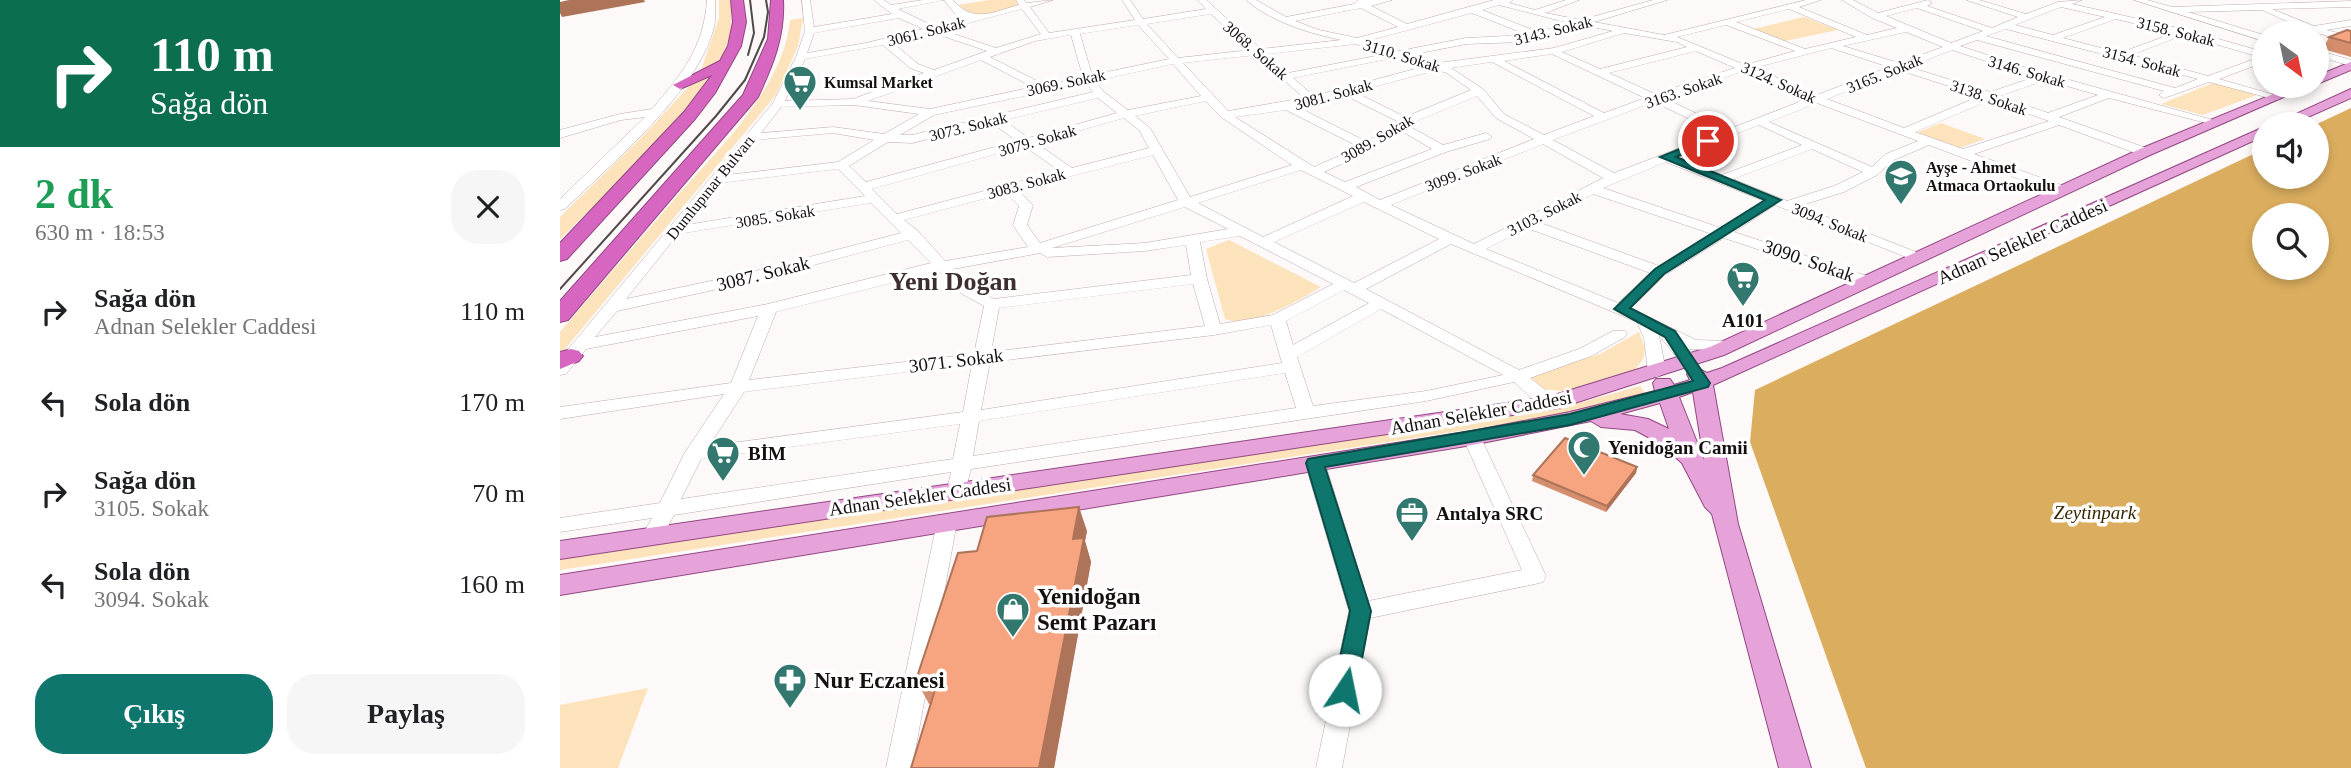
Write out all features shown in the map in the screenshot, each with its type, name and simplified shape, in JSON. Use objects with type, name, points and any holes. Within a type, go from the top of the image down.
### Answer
[{"type":"highway","points":[[560,255],[698,105],[726,64],[739,32],[737,0]]},
{"type":"highway","name":"Dumlupınar Bulvarı","points":[[560,315],[750,97],[770,57],[779,25],[777,0]]},
{"type":"highway","points":[[680,85],[726,64]]},
{"type":"main road","points":[[2329,75],[2351,65]]},
{"type":"main road","points":[[2308,112],[2351,93]]},
{"type":"main road","name":"Adnan Selekler Caddesi","points":[[560,550],[1551,403],[1657,372],[1727,346],[2145,152],[2274,98]]},
{"type":"main road","name":"Adnan Selekler Caddesi","points":[[560,585],[1472,438],[1570,419],[1669,394],[1702,383],[2252,136]]},
{"type":"main road","points":[[1689,361],[1702,383]]},
{"type":"main road","points":[[1657,372],[1669,394]]},
{"type":"main road","name":"Adnan Selekler Caddesi","points":[[1702,383],[1726,524],[1796,768]]},
{"type":"main road","name":"Adnan Selekler Caddesi","points":[[1669,394],[1691,458],[1726,524]]},
{"type":"main road","name":"Adnan Selekler Caddesi","points":[[1570,419],[1635,421],[1664,433],[1691,458]]},
{"type":"street","points":[[560,206],[680,85],[708,33],[713,8],[711,0]]},
{"type":"street","name":"Dumlupınar Bulvarı","points":[[568,358],[778,104],[801,57],[810,31],[806,0]]},
{"type":"street","points":[[878,0],[899,15],[980,50],[1041,87]]},
{"type":"street","points":[[889,8],[940,0]]},
{"type":"street","points":[[948,0],[959,13],[975,19]]},
{"type":"street","name":"3061. Sokak","points":[[801,57],[885,41],[975,19],[1022,4],[1049,0]]},
{"type":"street","points":[[1126,0],[1141,23],[1225,115],[1308,169],[1450,239],[1644,319],[1693,345],[1727,346]]},
{"type":"street","name":"3068. Sokak","points":[[1201,0],[1261,51],[1312,100]]},
{"type":"street","name":"3110. Sokak","points":[[1250,0],[1285,20],[1317,32],[1440,66],[1479,91],[1500,116],[1613,178]]},
{"type":"street","points":[[1285,20],[1358,2],[1388,0]]},
{"type":"street","points":[[1533,13],[1575,0]]},
{"type":"street","points":[[1642,0],[1658,2]]},
{"type":"street","points":[[1773,0],[1867,38]]},
{"type":"street","points":[[1667,37],[1817,0]]},
{"type":"street","name":"3146. Sokak","points":[[1846,0],[1875,16],[1948,47],[2046,77],[2214,122]]},
{"type":"street","points":[[1875,16],[1938,0]]},
{"type":"street","points":[[1970,0],[2026,17]]},
{"type":"street","name":"3158. Sokak","points":[[2046,0],[2184,33],[2252,53]]},
{"type":"street","name":"3165. Sokak","points":[[1613,178],[2026,17],[2078,0]]},
{"type":"street","points":[[2138,0],[2252,34]]},
{"type":"street","points":[[2207,0],[2231,8]]},
{"type":"street","points":[[2280,0],[2298,6]]},
{"type":"street","points":[[1356,41],[1499,1]]},
{"type":"street","name":"3124. Sokak","points":[[1499,1],[1533,13],[1667,37],[1699,47],[1817,100],[2062,190]]},
{"type":"street","points":[[1358,2],[1405,27]]},
{"type":"street","name":"3143. Sokak","points":[[1286,76],[1466,41],[1523,39],[1658,2]]},
{"type":"street","points":[[1022,4],[1047,36]]},
{"type":"street","points":[[2172,10],[2351,4]]},
{"type":"street","points":[[2320,5],[2351,15]]},
{"type":"street","points":[[1919,6],[1992,31]]},
{"type":"street","points":[[2053,38],[2158,6]]},
{"type":"street","points":[[2259,7],[2293,21]]},
{"type":"street","points":[[1474,10],[1537,36]]},
{"type":"street","points":[[980,50],[996,51],[1047,36],[1213,11]]},
{"type":"street","points":[[810,31],[899,15]]},
{"type":"street","points":[[1427,22],[1466,41]]},
{"type":"street","points":[[1727,22],[1802,51]]},
{"type":"street","points":[[2329,26],[2351,23]]},
{"type":"street","points":[[1026,28],[1038,24]]},
{"type":"street","name":"3154. Sokak","points":[[2007,26],[2252,90]]},
{"type":"street","name":"3163. Sokak","points":[[1545,141],[1747,67],[1802,51],[1906,29]]},
{"type":"street","name":"3081. Sokak","points":[[1225,115],[1288,106],[1440,66],[1554,51],[1627,31]]},
{"type":"street","points":[[1075,32],[1088,78],[1100,94],[1144,128],[1186,202],[1516,375],[1551,403]]},
{"type":"street","points":[[2120,56],[2184,33]]},
{"type":"street","points":[[2329,33],[2351,39]]},
{"type":"street","points":[[1977,37],[2175,91]]},
{"type":"street","points":[[1523,39],[1659,98],[1729,133]]},
{"type":"street","points":[[885,41],[914,66],[933,73]]},
{"type":"street","points":[[853,102],[933,73],[980,50],[990,41]]},
{"type":"street","name":"3069. Sokak","points":[[778,104],[853,102],[930,112],[1174,61],[1356,41]]},
{"type":"street","name":"3138. Sokak","points":[[1831,46],[1990,96],[2145,152]]},
{"type":"street","points":[[1601,72],[1699,47]]},
{"type":"street","points":[[2329,57],[2351,65]]},
{"type":"street","points":[[1493,59],[1606,118]]},
{"type":"street","points":[[2144,103],[2252,62]]},
{"type":"street","points":[[1905,132],[1990,96],[2046,77]]},
{"type":"street","points":[[1345,91],[1441,149]]},
{"type":"street","name":"3089. Sokak","points":[[1019,254],[1186,202],[1308,169],[1368,147],[1402,123],[1479,91]]},
{"type":"street","name":"3073. Sokak","points":[[750,137],[833,130],[883,138],[912,139],[1100,94]]},
{"type":"street","points":[[1961,154],[2054,119],[2109,94]]},
{"type":"street","name":"3079. Sokak","points":[[864,187],[1126,114],[1211,97]]},
{"type":"street","points":[[1288,106],[1368,147]]},
{"type":"street","points":[[560,134],[620,117],[656,112]]},
{"type":"street","points":[[715,180],[841,165],[930,112]]},
{"type":"street","points":[[995,119],[1069,172]]},
{"type":"street","points":[[1758,121],[1873,172]]},
{"type":"street","points":[[1345,187],[1441,149],[1486,137]]},
{"type":"street","name":"3099. Sokak","points":[[1381,204],[1545,141]]},
{"type":"street","points":[[1621,309],[1660,272],[1722,230],[1781,202],[1839,189],[1873,172],[1890,158],[1929,141]]},
{"type":"street","points":[[1723,179],[1812,145]]},
{"type":"street","name":"3083. Sokak","points":[[896,218],[1157,150]]},
{"type":"street","name":"3094. Sokak","points":[[1666,157],[1916,257]]},
{"type":"street","points":[[841,165],[967,290],[992,304],[1199,279]]},
{"type":"street","name":"3103. Sokak","points":[[1475,249],[1613,178]]},
{"type":"street","points":[[1008,188],[1026,205],[1020,225],[1037,249]]},
{"type":"street","name":"3090. Sokak","points":[[1592,189],[1722,230],[1865,280]]},
{"type":"street","points":[[1263,242],[1365,196]]},
{"type":"street","name":"3085. Sokak","points":[[674,231],[876,198]]},
{"type":"street","points":[[1525,222],[1660,272]]},
{"type":"street","points":[[568,358],[922,269],[1019,254],[1145,247],[1242,231]]},
{"type":"street","name":"3087. Sokak","points":[[612,307],[750,277],[913,234]]},
{"type":"street","points":[[1192,239],[1199,279],[1214,330]]},
{"type":"street","name":"3071. Sokak","points":[[560,413],[738,387],[1214,330],[1277,319],[1450,239]]},
{"type":"street","points":[[694,454],[971,417],[1290,361],[1381,303]]},
{"type":"street","points":[[957,490],[992,304]]},
{"type":"street","points":[[653,536],[694,454],[738,387],[769,309]]},
{"type":"street","points":[[1277,319],[1306,412]]},
{"type":"street","points":[[1644,319],[1652,338],[1657,372]]},
{"type":"street","points":[[560,525],[1306,412],[1422,398],[1516,375],[1593,350],[1619,334]]},
{"type":"street","points":[[1670,334],[1689,361]]},
{"type":"street","points":[[1360,611],[1535,576],[1472,438]]},
{"type":"street","points":[[1315,463],[1360,611],[1329,768]]},
{"type":"street","points":[[899,768],[947,522]]},
{"type":"shaded area","points":[[719,0],[731,0],[731,33],[719,64],[700,73],[719,18]]},
{"type":"shaded area","points":[[989,0],[1016,0],[1021,6],[979,15],[958,5]]},
{"type":"shaded area","points":[[1804,17],[1838,30],[1785,41],[1753,29]]},
{"type":"shaded area","points":[[803,18],[798,46],[776,95],[560,355],[560,332],[745,118],[775,71],[785,46],[790,20]]},
{"type":"shaded area","points":[[718,69],[662,136],[560,239],[560,217],[646,133],[693,82]]},
{"type":"shaded area","points":[[2213,83],[2252,94],[2252,97],[2203,115],[2161,104]]},
{"type":"shaded area","points":[[1941,123],[1985,139],[1957,149],[1916,133]]},
{"type":"shaded area","points":[[1229,240],[1321,287],[1260,317],[1235,321],[1225,319],[1206,249]]},
{"type":"shaded area","points":[[1639,332],[1645,349],[1643,359],[1635,370],[1571,392],[1544,389],[1529,376],[1600,354]]},
{"type":"shaded area","points":[[1640,386],[1648,397],[1556,416],[560,570],[560,556],[1554,410]]},
{"type":"shaded area","points":[[648,688],[618,768],[560,768],[560,705]]},
{"type":"green space","name":"Zeytinpark","points":[[2351,108],[2351,768],[1866,768],[1750,442],[1755,390],[2252,155],[2252,189],[2329,189],[2329,118]]},
{"type":"building","points":[[2351,31],[2351,43],[2329,37]]},
{"type":"building","name":"Yenidoğan Camii","points":[[1565,438],[1637,467],[1607,506],[1533,475]]},
{"type":"building","name":"Yenidoğan Semt Pazarı","points":[[1079,507],[1073,539],[1084,538],[1039,768],[911,768],[939,677],[916,680],[958,553],[977,551],[987,517]]},
{"type":"tram line","points":[[748,55],[754,33],[750,0]]},
{"type":"tram line","points":[[560,289],[716,116],[745,80],[764,37],[768,12],[766,0]]},
{"type":"place","name":"Kumsal Market","points":[[800,112]]},
{"type":"place","name":"Ayşe - Ahmet Atmaca Ortaokulu","points":[[1901,206]]},
{"type":"place","name":"A101","points":[[1743,308]]},
{"type":"place","name":"Yenidoğan Camii","points":[[1584,477]]},
{"type":"place","name":"BİM","points":[[723,483]]},
{"type":"place","name":"Antalya SRC","points":[[1412,543]]},
{"type":"place","name":"Yenidoğan Semt Pazarı","points":[[1013,639]]},
{"type":"place","name":"Nur Eczanesi","points":[[790,710]]},
{"type":"district","name":"Yeni Doğan","points":[[953,281]]},
{"type":"route","points":[[1345,690],[1360,611],[1315,463],[1570,419],[1686,390],[1702,383],[1670,334],[1621,309],[1660,272],[1722,230],[1774,200],[1666,157],[1708,141]]}]
